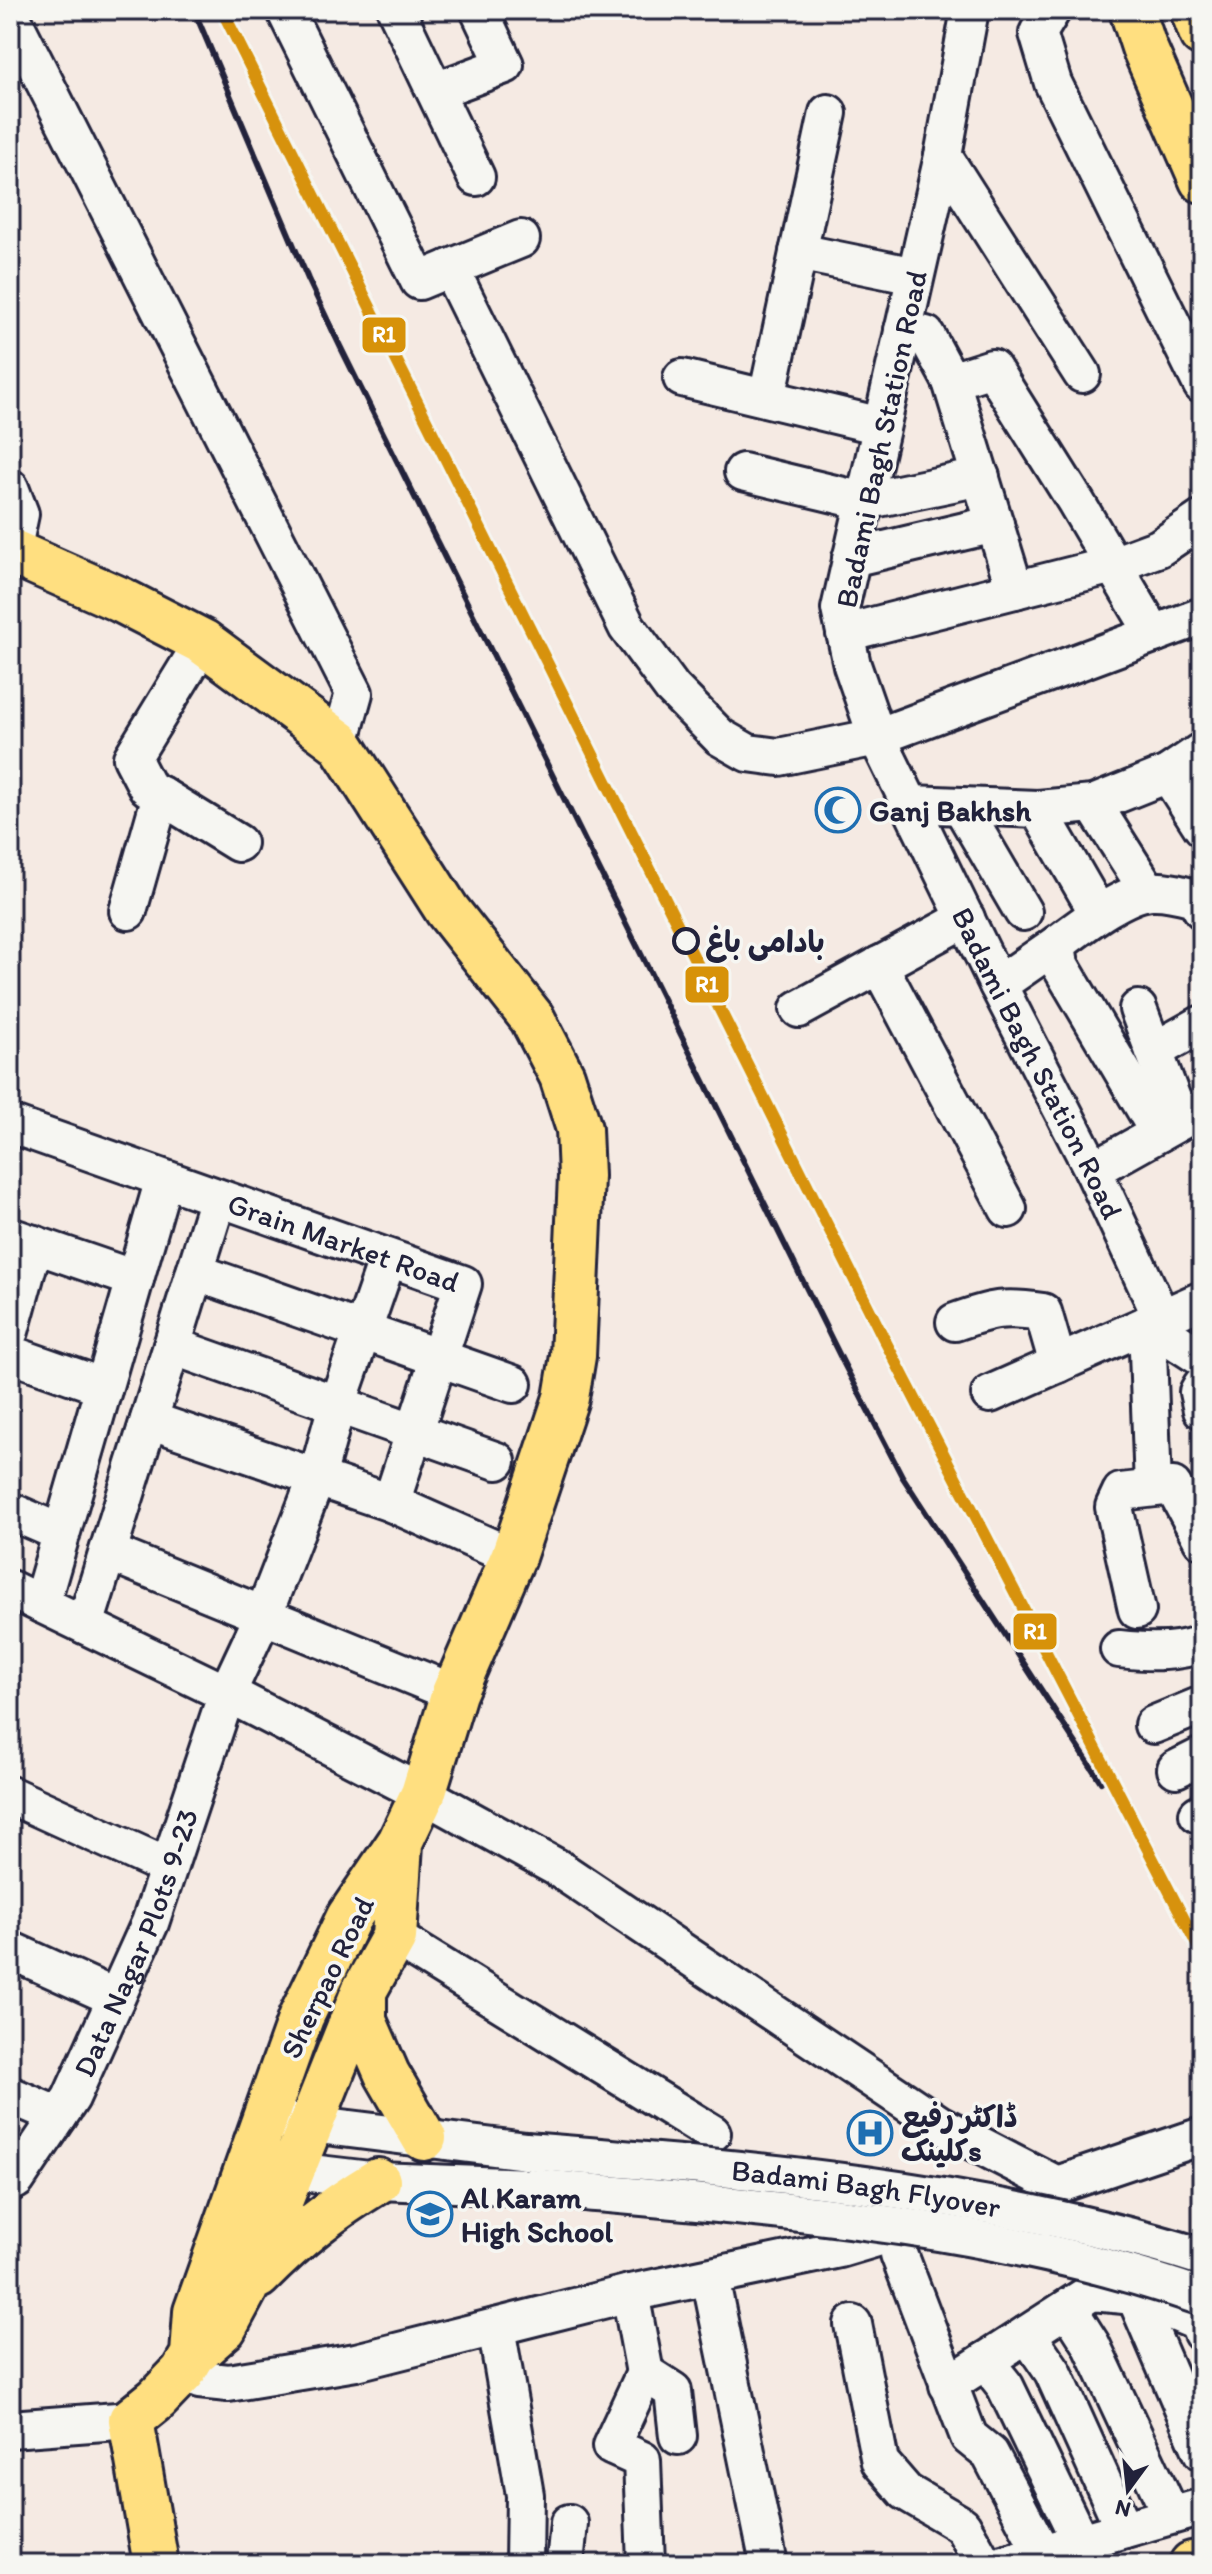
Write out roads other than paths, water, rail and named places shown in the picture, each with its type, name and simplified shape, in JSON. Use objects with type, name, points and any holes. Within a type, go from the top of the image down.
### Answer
[{"type":"main road","points":[[1132,10],[1144,47],[1202,180]]},
{"type":"main road","points":[[1193,10],[1202,34]]},
{"type":"main road","points":[[11,552],[121,600],[203,642],[340,743]]},
{"type":"main road","name":"Sherpao Road","points":[[188,2363],[196,2312],[301,2017],[349,1917],[400,1842],[423,1794],[454,1693],[513,1557],[566,1398],[573,1356],[581,1176],[579,1129],[562,1076],[532,1018],[447,910],[340,743]]},
{"type":"main road","name":"Sherpao Road","points":[[245,2289],[364,1991],[394,1937],[400,1842]]},
{"type":"main road","points":[[364,1991],[364,2021],[387,2074],[424,2138]]},
{"type":"main road","points":[[156,2564],[131,2420],[157,2399],[224,2328],[245,2289],[298,2235],[378,2181]]},
{"type":"main road","points":[[1192,2564],[1202,2562]]},
{"type":"street","points":[[285,10],[419,281],[521,239]]},
{"type":"street","points":[[396,10],[476,177]]},
{"type":"street","points":[[435,91],[505,65],[479,10]]},
{"type":"street","name":"Badami Bagh Station Road","points":[[970,10],[943,156],[840,609],[852,665],[877,737],[998,985],[1093,1170],[1154,1321],[1171,1338],[1202,1358]]},
{"type":"street","points":[[1052,10],[1038,33],[1053,83],[1202,385]]},
{"type":"street","points":[[10,14],[354,693],[340,743]]},
{"type":"street","points":[[767,398],[828,113]]},
{"type":"street","points":[[943,156],[1082,374]]},
{"type":"street","points":[[798,252],[915,276]]},
{"type":"street","points":[[450,268],[627,627],[672,688],[720,737],[748,753],[779,757],[877,737],[1202,616]]},
{"type":"street","points":[[903,330],[926,335],[951,381],[1015,590]]},
{"type":"street","points":[[951,381],[992,368],[1154,634]]},
{"type":"street","points":[[682,378],[881,426]]},
{"type":"street","points":[[743,472],[864,501],[981,477]]},
{"type":"street","points":[[10,488],[20,514],[11,552]]},
{"type":"street","points":[[845,633],[1113,565],[1159,548],[1202,519]]},
{"type":"street","points":[[851,558],[995,524]]},
{"type":"street","points":[[203,642],[132,758],[147,787],[238,843]]},
{"type":"street","points":[[910,804],[1038,809],[1093,804],[1168,774],[1202,751]]},
{"type":"street","points":[[1168,774],[1202,827]]},
{"type":"street","points":[[128,911],[161,795]]},
{"type":"street","points":[[1093,804],[1148,891]]},
{"type":"street","points":[[961,806],[1023,912]]},
{"type":"street","points":[[1038,809],[1098,913]]},
{"type":"street","points":[[998,985],[1098,913],[1148,891],[1172,892],[1195,898],[1202,910]]},
{"type":"street","points":[[799,1009],[966,918]]},
{"type":"street","points":[[1057,944],[1060,965],[1181,1121]]},
{"type":"street","points":[[879,965],[1008,1209]]},
{"type":"street","points":[[1138,1009],[1181,1121]]},
{"type":"street","points":[[1154,1051],[1202,1024]]},
{"type":"street","points":[[1093,1170],[1181,1121]]},
{"type":"street","name":"Grain Market Road","points":[[10,1124],[463,1284],[391,1503]]},
{"type":"street","points":[[164,1179],[61,1533],[26,1596],[227,1693],[556,1867],[939,2124],[1057,2185]]},
{"type":"street","points":[[85,1625],[218,1198]]},
{"type":"street","points":[[10,1331],[22,1240],[135,1279]]},
{"type":"street","name":"Data Nagar Plots 9-23","points":[[13,2181],[71,2098],[150,1923],[227,1693],[263,1616],[317,1477],[337,1405],[388,1258]]},
{"type":"street","points":[[195,1272],[513,1384]]},
{"type":"street","points":[[990,1394],[1202,1300]]},
{"type":"street","points":[[955,1322],[992,1309],[1043,1312],[1058,1364]]},
{"type":"street","points":[[1153,1488],[1154,1321]]},
{"type":"street","points":[[172,1346],[497,1461]]},
{"type":"street","points":[[10,1354],[104,1387]]},
{"type":"street","points":[[1202,1385],[1198,1392],[1202,1410]]},
{"type":"street","points":[[149,1420],[391,1503],[513,1557]]},
{"type":"street","points":[[1137,1610],[1114,1507],[1121,1492],[1173,1486],[1202,1540]]},
{"type":"street","points":[[10,1511],[61,1533]]},
{"type":"street","points":[[108,1552],[454,1693]]},
{"type":"street","points":[[1119,1649],[1191,1648],[1202,1643]]},
{"type":"street","points":[[1153,1725],[1202,1705]]},
{"type":"street","points":[[10,1795],[168,1867]]},
{"type":"street","points":[[394,1937],[712,2133]]},
{"type":"street","points":[[10,1950],[116,1998]]},
{"type":"street","points":[[10,2095],[59,2116]]},
{"type":"street","name":"Badami Bagh Flyover","points":[[265,2118],[526,2151],[734,2168],[907,2191],[1056,2218],[1202,2257]]},
{"type":"street","points":[[188,2363],[199,2380],[228,2383],[356,2362],[630,2293],[840,2249],[1057,2185],[1202,2136]]},
{"type":"street","name":"Badami Bagh Flyover","points":[[248,2166],[378,2181],[530,2187],[776,2210],[960,2235],[1058,2255],[1154,2280],[1202,2297]]},
{"type":"street","points":[[899,2254],[969,2437],[990,2454],[1045,2558]]},
{"type":"street","points":[[710,2277],[769,2564]]},
{"type":"street","points":[[948,2385],[1092,2292],[1135,2296],[1197,2322],[1202,2333]]},
{"type":"street","points":[[630,2293],[645,2373],[611,2446],[642,2460],[646,2564]]},
{"type":"street","points":[[1135,2296],[1202,2452]]},
{"type":"street","points":[[1003,2564],[1045,2558],[1080,2541],[1187,2511],[1068,2308]]},
{"type":"street","points":[[853,2324],[880,2462],[906,2492],[962,2525],[984,2564]]},
{"type":"street","points":[[496,2327],[525,2495],[524,2564]]},
{"type":"street","points":[[1027,2334],[1053,2372],[1124,2529]]},
{"type":"street","points":[[985,2361],[1005,2386],[1080,2541]]},
{"type":"street","points":[[645,2373],[673,2391],[678,2436]]},
{"type":"street","points":[[10,2429],[131,2420]]},
{"type":"street","points":[[565,2564],[569,2523]]},
{"type":"railway","points":[[194,10],[308,279],[340,346],[844,1364],[902,1476],[1101,1782]]},
{"type":"railway","points":[[222,10],[883,1337],[1202,1954]]},
{"type":"place","name":"Ganj Bakhsh","points":[[838,810]]},
{"type":"place","name":"بادامی باغ","points":[[686,941]]},
{"type":"place","name":"ڈاکٹر رفیع کلینکs","points":[[870,2133]]},
{"type":"place","name":"Al Karam High School","points":[[430,2214]]}]
